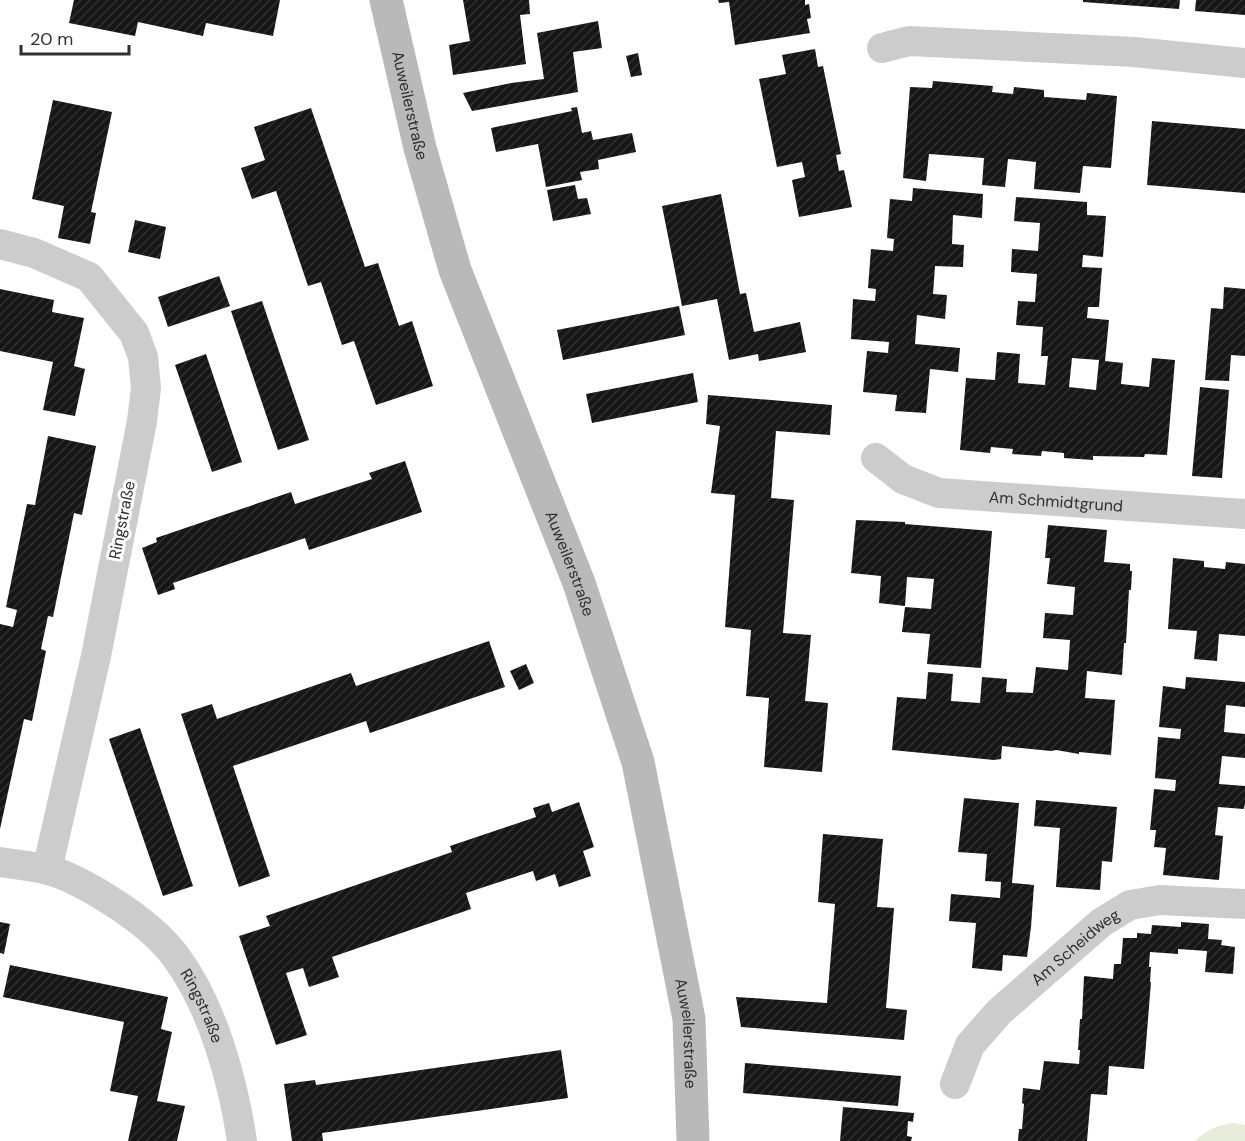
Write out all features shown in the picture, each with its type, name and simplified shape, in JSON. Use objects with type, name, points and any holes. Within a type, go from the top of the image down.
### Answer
[{"type":"street","points":[[363,0],[394,36]]},
{"type":"street","name":"Auweilerstraße","points":[[386,0],[420,148],[455,270],[579,583],[638,762],[689,1019],[693,1141]]},
{"type":"street","points":[[882,48],[909,41],[1134,52],[1245,63]]},
{"type":"street","name":"Ringstraße","points":[[0,244],[34,253],[89,277],[134,333],[143,357],[146,388],[142,421],[96,656],[47,870]]},
{"type":"street","name":"Am Schmidtgrund","points":[[876,458],[903,479],[939,493],[1245,514]]},
{"type":"street","name":"Ringstraße","points":[[0,862],[47,870],[93,889],[127,911],[159,937],[176,957],[194,985],[215,1032],[242,1141]]},
{"type":"street","name":"Am Scheidweg","points":[[956,1084],[970,1046],[999,1012],[1111,916],[1130,905],[1160,900],[1245,904]]},
{"type":"shaded area","points":[[1234,1123],[1245,1125],[1245,1141],[1195,1141],[1213,1128]]},
{"type":"building","points":[[74,0],[280,0],[273,36],[206,23],[203,36],[138,22],[135,36],[69,23]]},
{"type":"building","points":[[463,0],[529,0],[530,14],[520,15],[526,64],[453,75],[449,45],[470,41]]},
{"type":"building","points":[[718,0],[805,0],[805,5],[809,4],[811,18],[807,19],[810,33],[735,45],[729,2],[719,3]]},
{"type":"building","points":[[1083,0],[1180,0],[1179,9],[1083,2]]},
{"type":"building","points":[[1196,0],[1245,0],[1245,15],[1195,11]]},
{"type":"building","points":[[598,21],[602,48],[573,52],[578,92],[472,111],[463,93],[544,79],[537,33]]},
{"type":"building","points":[[815,49],[818,67],[823,66],[841,154],[836,155],[839,171],[844,170],[852,207],[799,217],[792,180],[805,177],[802,162],[777,167],[759,79],[786,74],[782,55]]},
{"type":"building","points":[[638,53],[642,75],[631,77],[626,56]]},
{"type":"building","points":[[933,81],[993,86],[992,92],[1013,94],[1014,87],[1044,90],[1044,97],[1086,100],[1087,93],[1117,96],[1111,168],[1083,166],[1080,193],[1034,189],[1036,162],[1008,159],[1005,187],[982,185],[984,158],[929,154],[926,181],[903,178],[910,87],[932,88]]},
{"type":"building","points":[[53,100],[112,112],[91,212],[96,213],[90,244],[58,238],[64,206],[32,199]]},
{"type":"building","points":[[577,107],[582,133],[591,131],[593,140],[632,133],[636,152],[598,160],[599,169],[580,172],[582,180],[546,187],[538,144],[496,152],[491,128],[572,111],[571,108]]},
{"type":"building","points":[[311,108],[365,267],[378,263],[399,326],[412,321],[433,386],[376,405],[354,341],[342,345],[321,282],[308,286],[276,191],[252,199],[241,168],[265,160],[254,127]]},
{"type":"building","points":[[1152,121],[1245,129],[1245,193],[1147,185]]},
{"type":"building","points":[[575,185],[578,199],[587,198],[591,214],[553,221],[547,190]]},
{"type":"building","points":[[913,188],[983,194],[982,218],[953,215],[952,244],[964,245],[963,267],[935,266],[933,294],[947,295],[945,319],[917,315],[915,344],[960,348],[958,372],[930,369],[926,413],[895,411],[897,395],[863,392],[867,351],[888,353],[889,342],[851,339],[853,299],[875,301],[876,289],[868,288],[871,249],[893,251],[894,239],[887,238],[890,199],[912,201]]},
{"type":"building","points":[[721,194],[740,294],[746,293],[754,332],[800,322],[806,352],[759,361],[758,354],[729,360],[717,299],[682,306],[662,206]]},
{"type":"building","points":[[1016,197],[1087,202],[1087,215],[1106,216],[1103,257],[1083,255],[1082,267],[1102,268],[1099,307],[1088,307],[1087,318],[1109,320],[1105,361],[1123,363],[1121,384],[1149,387],[1152,358],[1175,360],[1167,455],[1093,456],[1093,460],[1064,458],[1064,453],[1042,451],[1041,456],[1012,454],[1013,449],[991,447],[990,453],[960,450],[966,378],[995,380],[997,352],[1020,354],[1018,383],[1045,385],[1048,356],[1041,356],[1043,327],[1016,325],[1018,301],[1035,302],[1037,274],[1011,272],[1012,249],[1038,251],[1040,223],[1014,221]],"holes":[[[1072,358],[1099,360],[1096,390],[1069,387]]]},
{"type":"building","points":[[135,220],[166,227],[160,259],[128,252]]},
{"type":"building","points":[[219,276],[230,306],[168,327],[158,297]]},
{"type":"building","points":[[1224,287],[1245,289],[1245,356],[1231,355],[1229,381],[1205,380],[1211,308],[1223,309]]},
{"type":"building","points":[[0,289],[54,300],[52,312],[84,318],[74,366],[85,369],[75,416],[43,410],[53,362],[0,351]]},
{"type":"building","points":[[262,301],[309,440],[278,450],[231,311]]},
{"type":"building","points":[[679,306],[685,335],[563,360],[557,330]]},
{"type":"building","points":[[206,354],[242,462],[212,472],[175,365]]},
{"type":"building","points":[[693,373],[698,402],[592,423],[586,394]]},
{"type":"building","points":[[1200,387],[1229,390],[1222,478],[1192,476]]},
{"type":"building","points":[[708,395],[832,405],[830,435],[776,431],[771,498],[794,500],[783,633],[811,635],[805,701],[828,703],[822,772],[764,767],[769,698],[746,696],[751,630],[725,627],[735,495],[711,493],[720,426],[706,424]]},
{"type":"building","points":[[48,436],[96,446],[82,515],[74,513],[53,617],[48,616],[41,649],[46,651],[32,721],[24,719],[0,829],[0,624],[13,627],[17,610],[6,607],[27,504],[35,505]]},
{"type":"building","points":[[405,461],[422,512],[309,550],[305,538],[173,583],[175,589],[158,595],[142,548],[157,542],[156,538],[291,492],[295,504],[372,479],[369,473]]},
{"type":"building","points":[[856,520],[905,522],[905,524],[992,531],[981,668],[927,664],[930,634],[902,632],[905,607],[931,609],[934,579],[907,577],[905,606],[879,603],[881,576],[851,573]]},
{"type":"building","points":[[1048,525],[1107,530],[1104,562],[1130,564],[1130,571],[1132,571],[1122,675],[1087,671],[1085,698],[1115,700],[1111,755],[1002,746],[1001,759],[994,760],[892,750],[897,697],[926,699],[928,672],[953,674],[951,701],[980,703],[982,677],[1007,679],[1006,692],[1033,693],[1036,667],[1068,670],[1070,640],[1043,638],[1045,613],[1073,615],[1075,587],[1047,584],[1050,558],[1045,558]]},
{"type":"building","points":[[1173,558],[1204,561],[1204,567],[1225,569],[1226,562],[1245,564],[1245,636],[1219,634],[1217,661],[1194,659],[1197,631],[1168,629]]},
{"type":"building","points":[[489,641],[505,687],[370,733],[366,721],[233,766],[270,876],[239,887],[181,714],[212,704],[217,719],[351,673],[356,686]]},
{"type":"building","points":[[526,664],[534,683],[519,690],[510,671]]},
{"type":"building","points":[[1186,677],[1245,682],[1245,707],[1226,705],[1224,732],[1245,734],[1245,758],[1222,756],[1219,784],[1245,786],[1245,803],[1244,809],[1218,807],[1215,835],[1223,836],[1219,880],[1163,875],[1166,848],[1154,847],[1156,830],[1150,830],[1154,789],[1175,791],[1176,780],[1155,778],[1158,737],[1180,739],[1181,729],[1159,727],[1163,686],[1185,689]]},
{"type":"building","points":[[140,728],[193,886],[163,896],[109,739]]},
{"type":"building","points":[[964,798],[1019,803],[1012,883],[1034,885],[1031,927],[1027,957],[1003,955],[1002,971],[972,968],[976,923],[949,921],[951,894],[1000,898],[1001,882],[985,881],[987,854],[958,852]]},
{"type":"building","points":[[1036,800],[1117,807],[1112,862],[1102,861],[1100,890],[1056,887],[1060,828],[1034,826]]},
{"type":"building","points":[[579,802],[594,847],[583,851],[591,876],[559,887],[555,874],[536,881],[533,871],[466,893],[471,909],[332,957],[339,977],[309,987],[303,968],[286,973],[307,1035],[276,1045],[239,936],[270,926],[266,916],[452,852],[450,846],[536,817],[533,808],[549,803],[552,812]]},
{"type":"building","points":[[823,834],[883,839],[877,907],[894,908],[886,1008],[907,1010],[904,1040],[741,1027],[736,997],[827,1003],[835,904],[818,902]]},
{"type":"building","points":[[0,922],[10,924],[4,954],[0,953]]},
{"type":"building","points":[[1181,922],[1209,924],[1208,939],[1222,940],[1221,945],[1235,947],[1233,974],[1205,972],[1207,951],[1178,949],[1178,954],[1150,952],[1151,982],[1144,1069],[1109,1066],[1107,1095],[1091,1094],[1087,1141],[1018,1141],[1019,1129],[1022,1129],[1023,1088],[1040,1090],[1044,1061],[1079,1064],[1084,976],[1113,979],[1114,964],[1121,964],[1123,938],[1137,938],[1137,933],[1151,934],[1152,925],[1181,927]]},
{"type":"building","points":[[10,965],[168,997],[161,1029],[172,1032],[157,1101],[185,1106],[177,1141],[128,1141],[138,1096],[110,1091],[124,1022],[3,997]]},
{"type":"building","points":[[561,1050],[568,1098],[322,1133],[323,1141],[292,1141],[284,1084],[315,1080],[316,1085]]},
{"type":"building","points":[[745,1063],[901,1076],[898,1106],[743,1093]]},
{"type":"building","points":[[843,1107],[914,1113],[913,1122],[908,1121],[907,1136],[912,1137],[911,1141],[840,1141]]}]
